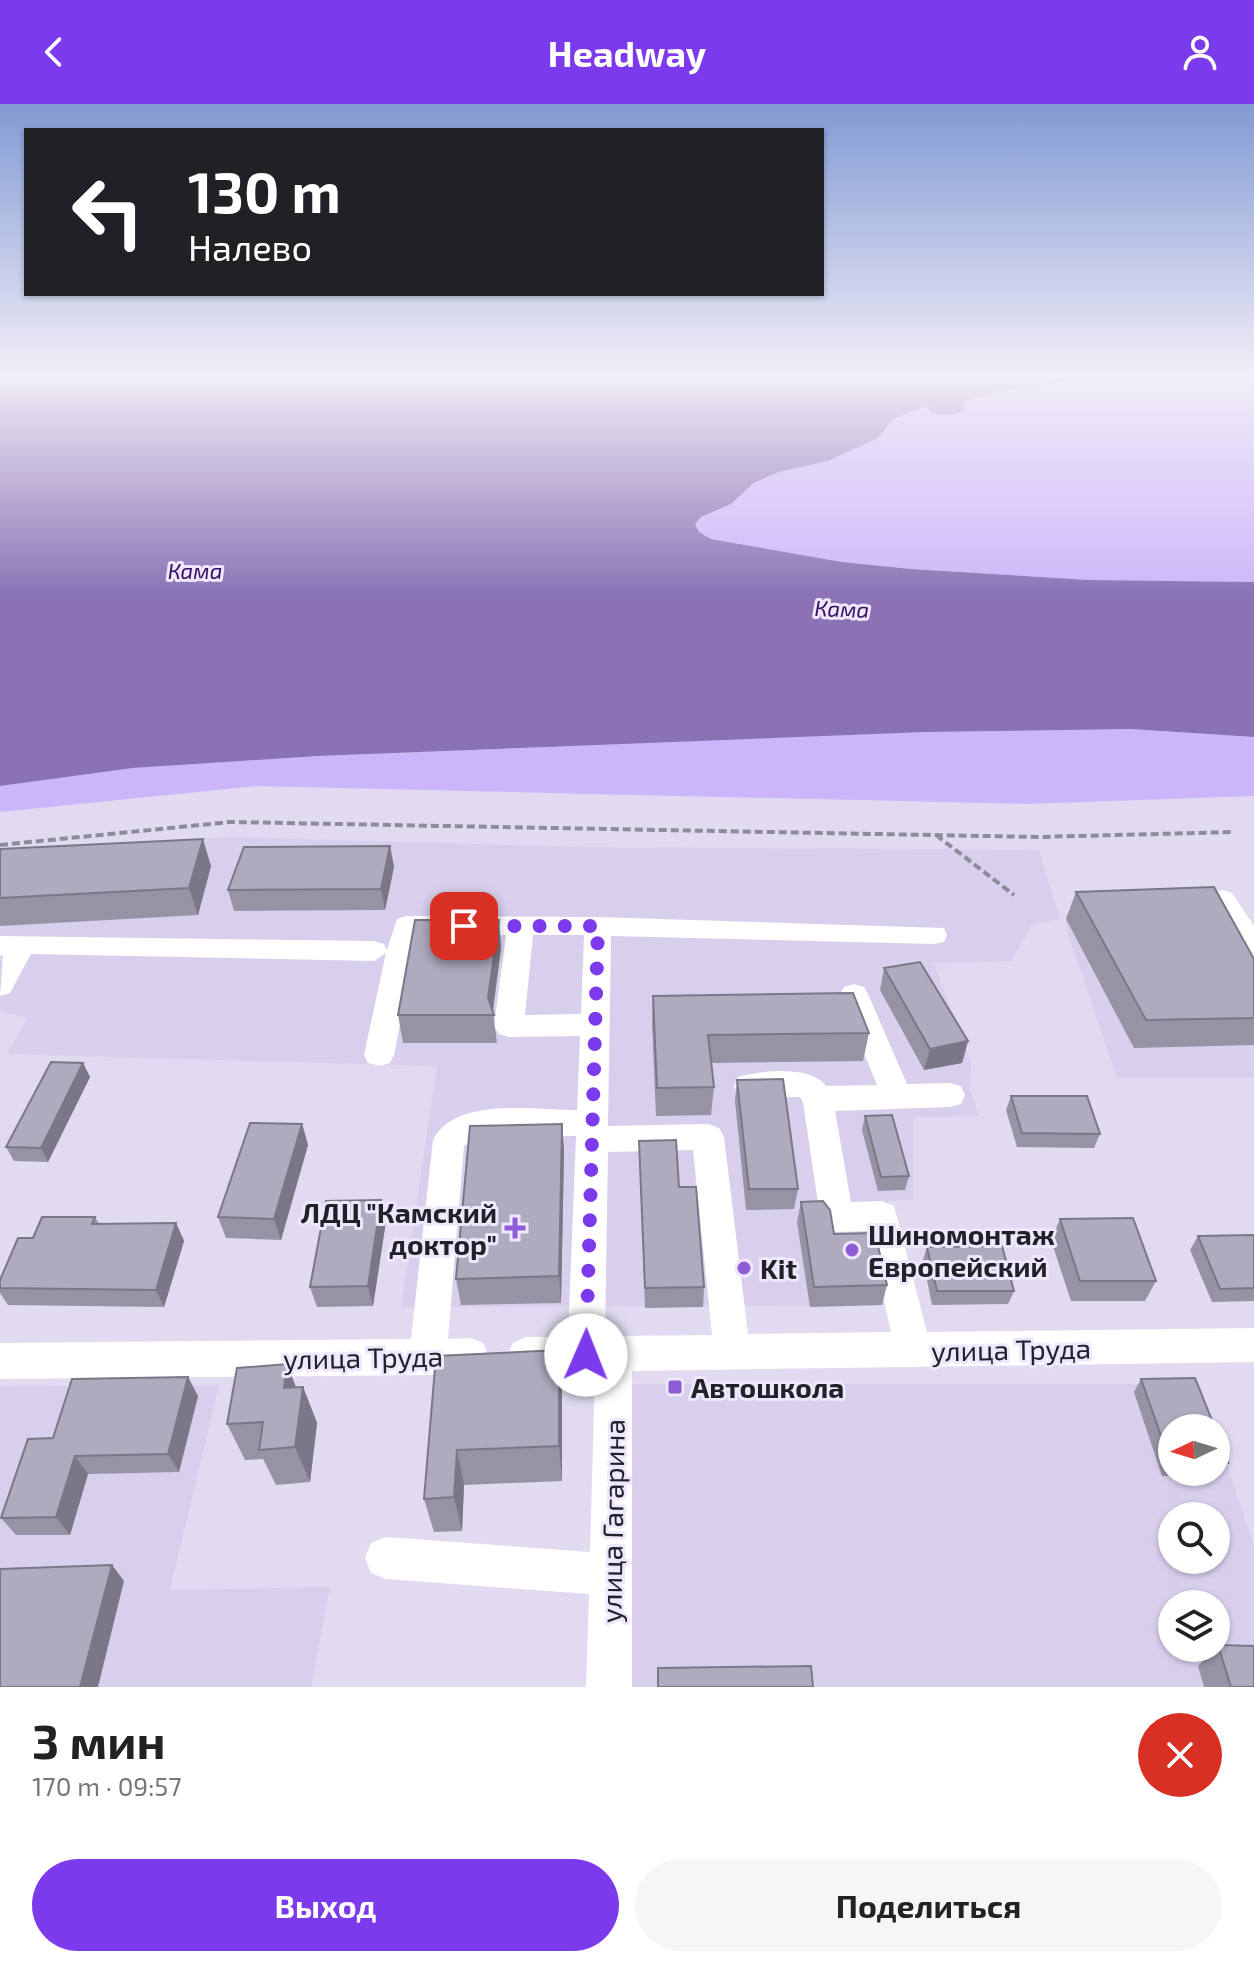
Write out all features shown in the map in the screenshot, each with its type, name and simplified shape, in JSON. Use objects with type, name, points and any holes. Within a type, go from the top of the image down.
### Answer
[{"type":"street","points":[[1223,899],[1254,948]]},
{"type":"street","points":[[379,1055],[406,925],[598,926],[934,935]]},
{"type":"street","points":[[521,926],[509,1026],[595,1025]]},
{"type":"street","name":"улица Гагарина","points":[[598,926],[593,1131],[611,1575],[609,1687]]},
{"type":"street","points":[[0,986],[12,945],[374,951]]},
{"type":"street","points":[[854,994],[897,1097]]},
{"type":"street","points":[[739,1086],[808,1085],[818,1099],[837,1217],[882,1216],[913,1350]]},
{"type":"street","points":[[818,1099],[950,1095]]},
{"type":"street","points":[[428,1357],[449,1140],[471,1123],[708,1137],[732,1353]]},
{"type":"street","name":"улица Труда","points":[[0,1361],[1254,1345]]},
{"type":"street","points":[[386,1558],[611,1575]]},
{"type":"path","points":[[0,845],[230,822],[1038,837],[1235,832]]},
{"type":"path","points":[[936,835],[1014,895]]},
{"type":"shaded area","points":[[852,450],[1254,450],[1254,582],[1089,580],[842,562],[711,539],[699,532],[694,524],[701,517],[731,504],[754,484],[779,472],[828,461]]},
{"type":"shaded area","points":[[1131,729],[1254,737],[1254,796],[1025,804],[256,786],[0,812],[0,786],[133,768],[318,756],[926,732]]},
{"type":"shaded area","points":[[232,837],[577,847],[1039,850],[1060,919],[1032,925],[1011,961],[934,963],[971,1062],[970,1089],[979,1116],[913,1117],[913,1200],[888,1201],[911,1305],[401,1307],[437,1066],[7,1054],[27,1018],[0,1011],[0,854]]},
{"type":"shaded area","points":[[1066,919],[1254,1012],[1254,1078],[1117,1078],[1066,928]]},
{"type":"shaded area","points":[[626,1384],[1200,1384],[1210,1414],[1158,1414],[1158,1486],[1230,1486],[1230,1473],[1254,1545],[1254,1687],[630,1687]]},
{"type":"shaded area","points":[[219,1385],[170,1590],[330,1587],[311,1687],[0,1687],[0,1386]]},
{"type":"water","name":"Кама","points":[[0,450],[852,450],[828,461],[779,472],[754,483],[731,504],[701,517],[695,524],[699,532],[711,539],[842,562],[911,569],[1089,580],[1254,582],[1254,737],[1131,729],[926,732],[318,756],[133,768],[0,786]]},
{"type":"building","points":[[203,839],[189,888],[0,898],[0,849]]},
{"type":"building","points":[[390,846],[381,889],[228,890],[244,847]]},
{"type":"building","points":[[1214,887],[1254,959],[1254,1018],[1146,1020],[1076,892]]},
{"type":"building","points":[[415,920],[499,920],[488,998],[494,1015],[398,1015]]},
{"type":"building","points":[[920,962],[968,1041],[930,1049],[884,968]]},
{"type":"building","points":[[853,993],[869,1033],[708,1035],[714,1087],[657,1088],[653,996]]},
{"type":"building","points":[[51,1062],[83,1063],[41,1148],[6,1147]]},
{"type":"building","points":[[783,1079],[798,1189],[749,1189],[737,1080]]},
{"type":"building","points":[[1011,1096],[1087,1096],[1100,1134],[1022,1133]]},
{"type":"building","points":[[892,1115],[909,1176],[881,1177],[865,1116]]},
{"type":"building","points":[[250,1123],[302,1124],[274,1219],[218,1217]]},
{"type":"building","name":"ЛДЦ \"Камский доктор\"","points":[[562,1124],[559,1276],[456,1279],[470,1126]]},
{"type":"building","points":[[676,1140],[679,1187],[696,1187],[704,1287],[645,1288],[639,1141]]},
{"type":"building","points":[[381,1200],[368,1286],[310,1287],[326,1201]]},
{"type":"building","points":[[823,1201],[830,1210],[834,1234],[875,1233],[887,1285],[814,1287],[801,1202]]},
{"type":"building","points":[[42,1217],[95,1217],[92,1224],[176,1223],[156,1290],[0,1288],[0,1280],[18,1238],[33,1238]]},
{"type":"building","points":[[1133,1218],[1156,1281],[1080,1281],[1060,1219]]},
{"type":"building","points":[[1254,1235],[1254,1288],[1220,1289],[1198,1236]]},
{"type":"building","points":[[1002,1246],[1014,1291],[937,1291],[927,1247]]},
{"type":"building","points":[[559,1350],[559,1446],[457,1450],[454,1497],[424,1499],[436,1356]]},
{"type":"building","points":[[287,1364],[284,1388],[303,1387],[295,1447],[259,1450],[263,1422],[227,1424],[237,1368]]},
{"type":"building","points":[[188,1377],[168,1454],[75,1456],[56,1517],[1,1518],[28,1439],[53,1438],[72,1379]]},
{"type":"building","points":[[1195,1378],[1209,1414],[1158,1414],[1158,1427],[1141,1379]]},
{"type":"building","points":[[112,1565],[80,1687],[0,1687],[0,1569]]},
{"type":"building","points":[[1230,1645],[1254,1646],[1254,1687],[1231,1687],[1223,1662],[1230,1662]]},
{"type":"building","points":[[811,1666],[813,1687],[658,1687],[658,1668]]},
{"type":"place","name":"ЛДЦ \"Камский доктор\"","points":[[515,1228]]},
{"type":"place","name":"Шиномонтаж Европейский","points":[[852,1250]]},
{"type":"place","name":"Kit","points":[[744,1268]]},
{"type":"place","name":"Автошкола","points":[[675,1387]]},
{"type":"route","points":[[464,926],[598,926],[586,1355]]}]
